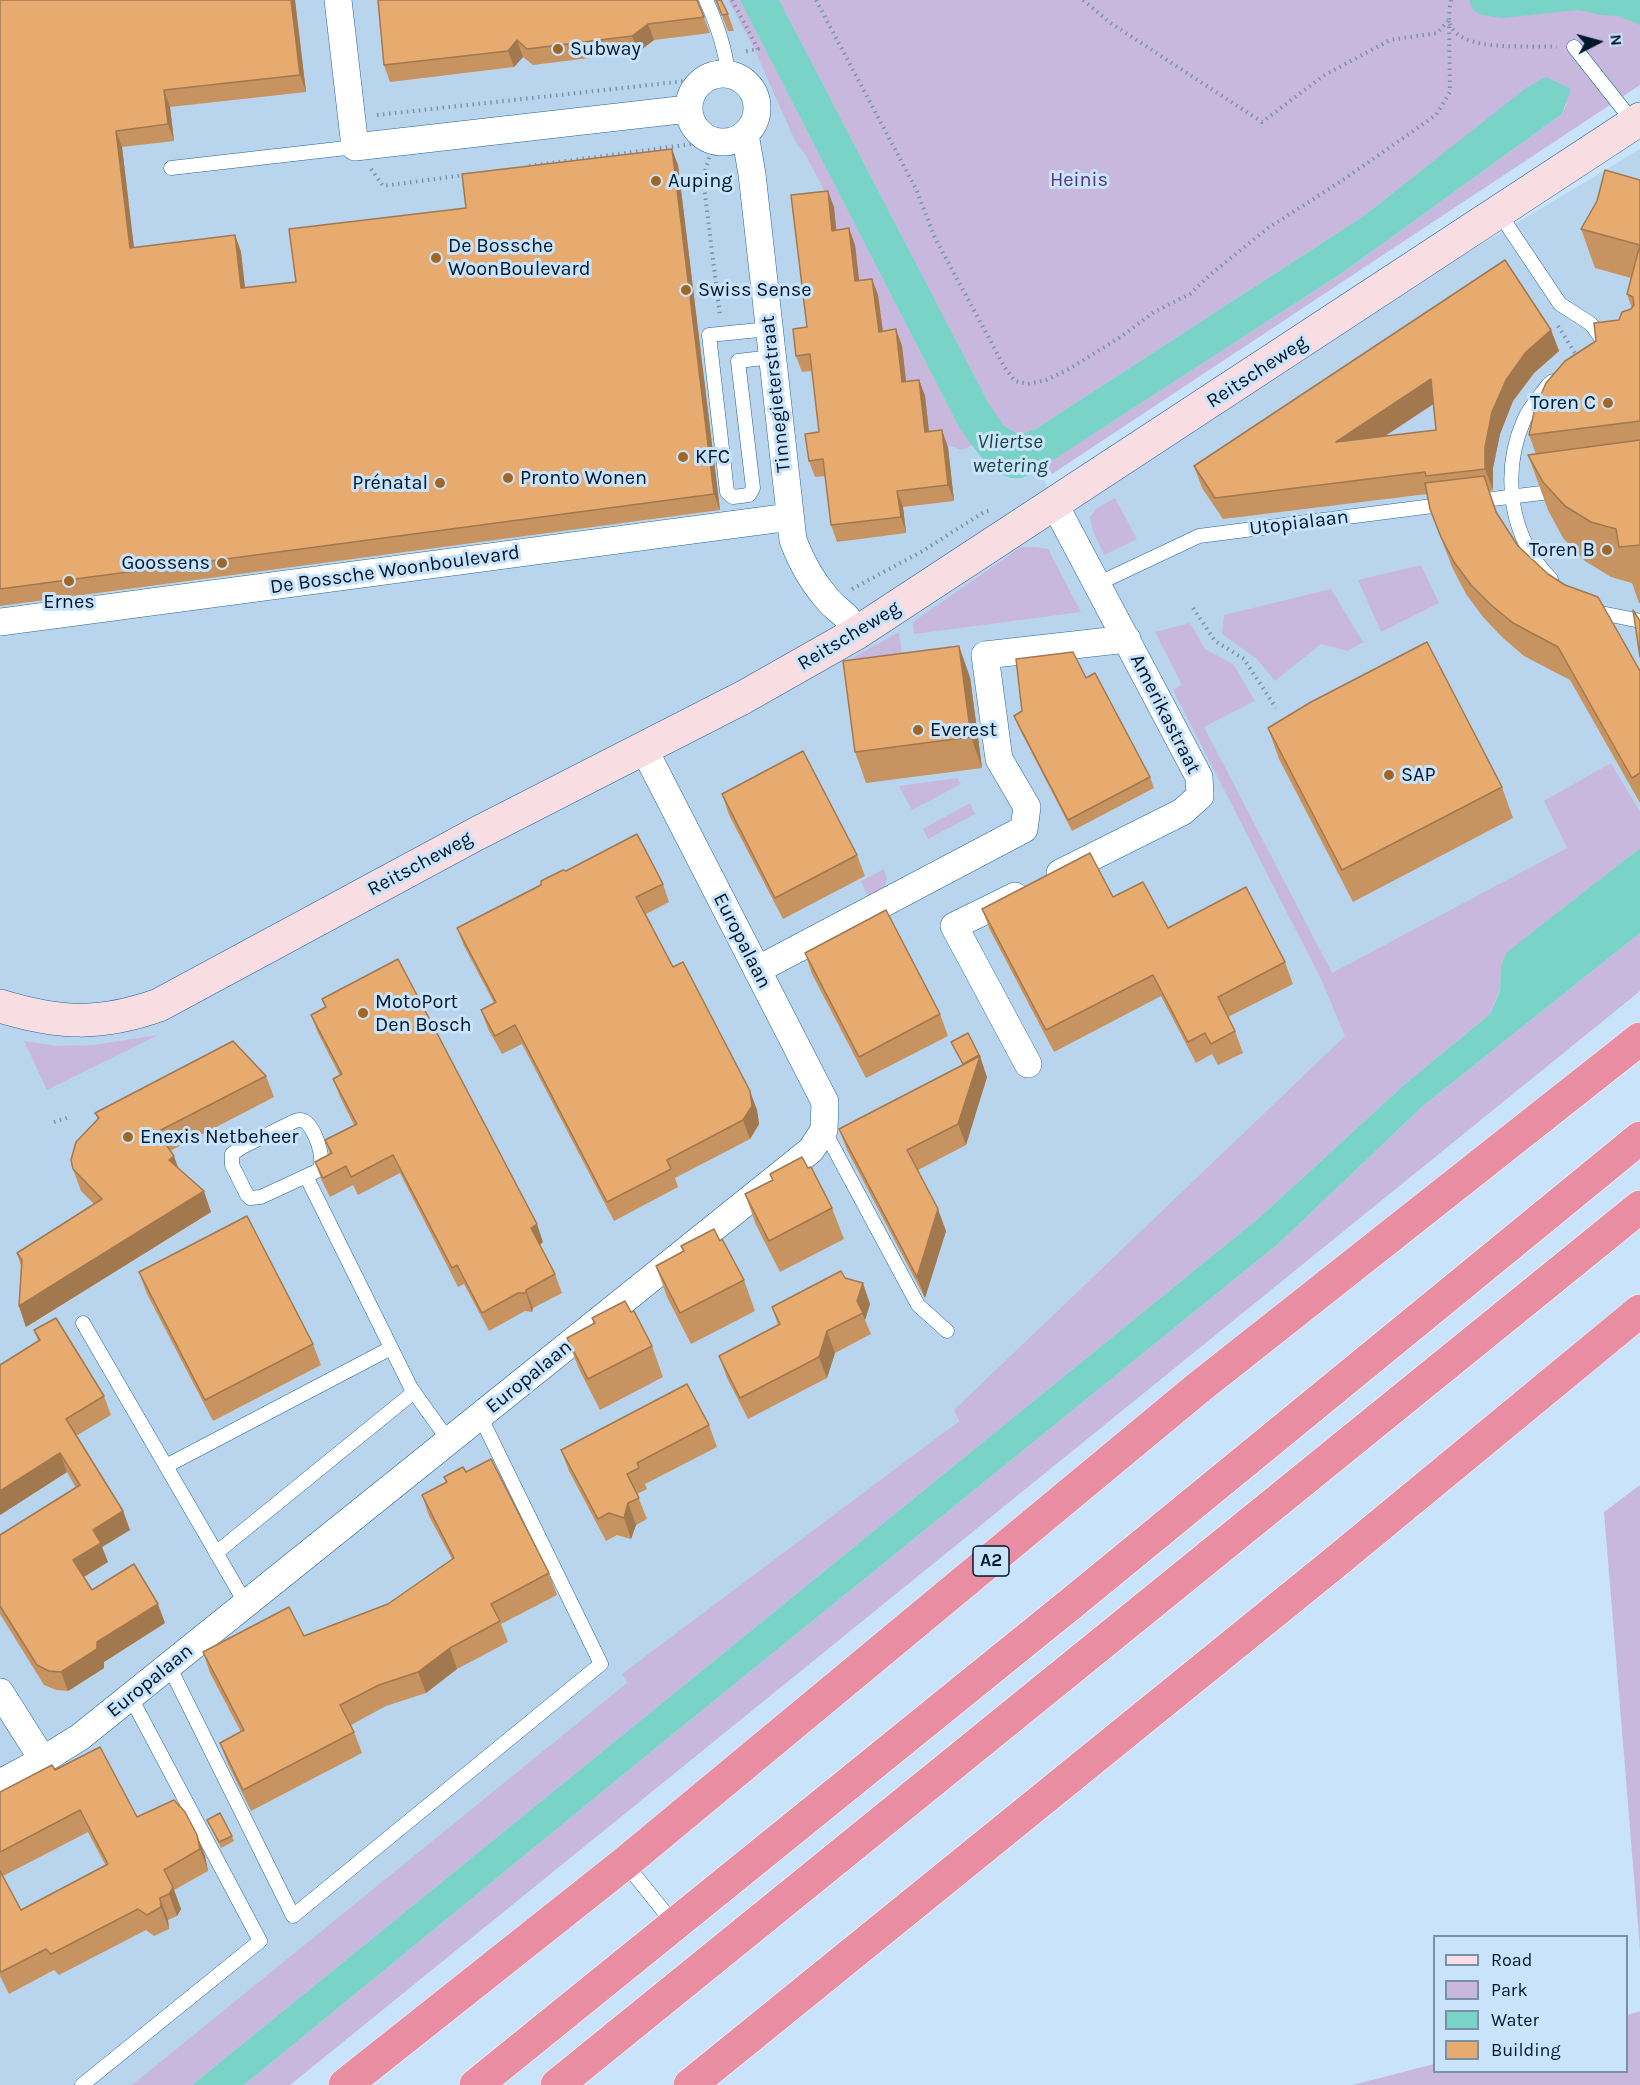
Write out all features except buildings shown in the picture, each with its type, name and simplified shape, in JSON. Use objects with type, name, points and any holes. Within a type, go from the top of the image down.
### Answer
[{"type":"highway","name":"A2","points":[[345,2085],[625,1863],[1198,1388],[1640,1039]]},
{"type":"highway","points":[[476,2085],[1073,1602],[1640,1138]]},
{"type":"highway","points":[[557,2085],[1640,1207]]},
{"type":"highway","points":[[690,2085],[1333,1564],[1640,1311]]},
{"type":"street","points":[[338,0],[355,147],[688,109]]},
{"type":"street","points":[[719,69],[747,83],[754,92],[757,103],[756,115],[745,134],[736,140],[725,142],[704,137],[690,119],[688,109],[695,87],[719,69]]},
{"type":"street","name":"Reitscheweg","points":[[0,1006],[40,1017],[83,1021],[126,1015],[159,1005],[418,865],[643,747],[744,698],[855,634],[1055,505],[1637,121]]},
{"type":"street","name":"Tinnegieterstraat","points":[[745,134],[752,174],[794,540],[801,563],[829,601],[852,621],[855,634]]},
{"type":"street","name":"Amerikastraat","points":[[1028,1064],[954,926],[1182,812],[1200,796],[1199,777],[1055,505]]},
{"type":"street","name":"De Bossche Woonboulevard","points":[[0,622],[790,518]]},
{"type":"street","points":[[757,970],[1024,829],[1028,807],[999,759],[985,655],[1126,639]]},
{"type":"street","name":"Europalaan","points":[[0,1784],[80,1737],[811,1150],[824,1130],[825,1102],[643,747]]},
{"type":"street","points":[[0,1692],[43,1760]]},
{"type":"lane","points":[[706,0],[717,22],[719,69]]},
{"type":"lane","points":[[1574,47],[1637,121]]},
{"type":"lane","points":[[171,168],[355,147]]},
{"type":"lane","points":[[1499,213],[1560,304],[1591,324],[1608,348]]},
{"type":"lane","points":[[769,329],[709,335],[727,492],[733,497],[748,495],[753,488],[738,361],[772,357]]},
{"type":"lane","points":[[1560,588],[1540,567],[1520,534],[1511,496],[1512,456],[1525,418],[1548,385],[1563,373]]},
{"type":"lane","name":"Utopialaan","points":[[1097,584],[1199,536],[1568,490]]},
{"type":"lane","points":[[1576,599],[1601,613],[1640,621]]},
{"type":"lane","points":[[295,1121],[304,1121],[308,1124],[322,1156],[319,1170],[306,1176],[261,1197],[250,1198],[232,1165],[232,1154],[295,1121]]},
{"type":"lane","points":[[824,1130],[918,1305],[947,1331]]},
{"type":"lane","points":[[306,1176],[414,1392],[449,1441]]},
{"type":"lane","points":[[83,1323],[246,1604]]},
{"type":"lane","points":[[166,1466],[391,1348]]},
{"type":"lane","points":[[216,1553],[414,1392]]},
{"type":"lane","points":[[169,1666],[293,1917],[601,1664],[480,1416]]},
{"type":"lane","points":[[82,2085],[260,1941],[130,1696]]},
{"type":"lane","points":[[625,1863],[674,1924]]},
{"type":"path","points":[[372,115],[719,69],[758,49],[732,0]]},
{"type":"path","points":[[816,0],[916,189],[935,238],[1005,368],[1015,381],[1028,384],[1047,380],[1069,369],[1122,336],[1154,312],[1191,294],[1210,274],[1268,228],[1340,182],[1436,115],[1450,92],[1451,0]]},
{"type":"path","points":[[1083,0],[1109,22],[1262,122],[1333,71],[1390,40],[1437,33],[1449,21]]},
{"type":"path","points":[[1449,21],[1455,31],[1471,42],[1494,46],[1532,45],[1571,50],[1574,47]]},
{"type":"path","points":[[525,166],[714,141],[703,178],[722,334]]},
{"type":"path","points":[[355,147],[383,186],[466,175]]},
{"type":"path","points":[[1193,608],[1215,641],[1244,659],[1276,708]]},
{"type":"path","points":[[54,1122],[70,1117]]},
{"type":"shaded area","points":[[0,0],[785,0],[1055,501],[1640,149],[1640,846],[963,1417],[138,2085],[0,2085]]},
{"type":"green space","points":[[728,0],[740,0],[960,429],[973,445],[962,450],[947,445],[930,447],[884,346],[878,294],[860,296],[837,245],[833,207],[805,154],[796,143],[753,46]]},
{"type":"green space","name":"Heinis","points":[[779,0],[1640,0],[1640,85],[1052,474],[1046,464],[1342,273],[1562,114],[1567,103],[1439,157],[1365,215],[1037,428],[1020,435],[1004,426],[989,404]]},
{"type":"green space","points":[[1115,498],[1137,539],[1104,555],[1093,531],[1090,517],[1097,508]]},
{"type":"green space","points":[[1021,547],[1048,549],[1081,612],[914,634],[913,622]]},
{"type":"green space","points":[[1421,565],[1439,603],[1381,632],[1358,580]]},
{"type":"green space","points":[[1331,589],[1363,642],[1348,651],[1321,644],[1275,681],[1257,659],[1222,634],[1224,615]]},
{"type":"green space","points":[[1190,623],[1205,649],[1233,664],[1255,701],[1204,727],[1332,973],[1567,848],[1544,801],[1611,763],[1640,812],[1640,848],[1507,952],[1501,966],[1500,990],[1490,1014],[1405,1084],[1260,1217],[192,2085],[132,2085],[627,1683],[622,1674],[959,1421],[954,1410],[1345,1036],[1321,979],[1173,690],[1182,685],[1155,632]]},
{"type":"green space","points":[[899,632],[905,679],[847,661]]},
{"type":"green space","points":[[957,778],[961,784],[912,810],[899,786]]},
{"type":"green space","points":[[970,803],[975,814],[928,839],[923,829]]},
{"type":"green space","points":[[884,869],[885,885],[873,897],[867,895],[861,881]]},
{"type":"green space","points":[[1640,933],[1640,991],[290,2085],[244,2085],[1278,1244],[1423,1106]]},
{"type":"green space","points":[[158,1035],[47,1090],[24,1041],[57,1046],[93,1045]]},
{"type":"green space","points":[[1640,1485],[1640,1950],[1604,1512]]},
{"type":"green space","points":[[1640,2011],[1640,2085],[1353,2085],[1433,2064],[1433,2073],[1628,2073],[1628,2015]]},
{"type":"water","name":"Vliertse wetering","points":[[740,0],[779,0],[989,404],[1004,426],[1020,435],[1037,428],[1365,215],[1526,88],[1546,77],[1571,89],[1562,114],[1342,273],[1042,467],[1021,478],[1011,478],[993,469],[960,429]]},
{"type":"water","points":[[1469,0],[1640,0],[1640,25],[1618,16],[1578,10],[1502,18],[1482,15],[1473,10]]},
{"type":"water","points":[[1640,848],[1640,933],[1423,1106],[1278,1244],[244,2085],[192,2085],[1260,1217],[1405,1084],[1490,1014],[1500,991],[1501,966],[1507,952]]},
{"type":"place","name":"Subway","points":[[558,49]]},
{"type":"place","name":"Auping","points":[[656,181]]},
{"type":"place","name":"De Bossche WoonBoulevard","points":[[436,258]]},
{"type":"place","name":"Swiss Sense","points":[[686,290]]},
{"type":"place","name":"Toren C","points":[[1608,403]]},
{"type":"place","name":"KFC","points":[[683,457]]},
{"type":"place","name":"Pronto Wonen","points":[[508,478]]},
{"type":"place","name":"Prénatal","points":[[440,483]]},
{"type":"place","name":"Toren B","points":[[1607,550]]},
{"type":"place","name":"Goossens","points":[[222,563]]},
{"type":"place","name":"Ernes","points":[[69,581]]},
{"type":"place","name":"Everest","points":[[918,730]]},
{"type":"place","name":"SAP","points":[[1389,775]]},
{"type":"place","name":"MotoPort Den Bosch","points":[[363,1013]]},
{"type":"place","name":"Enexis Netbeheer","points":[[128,1137]]}]
